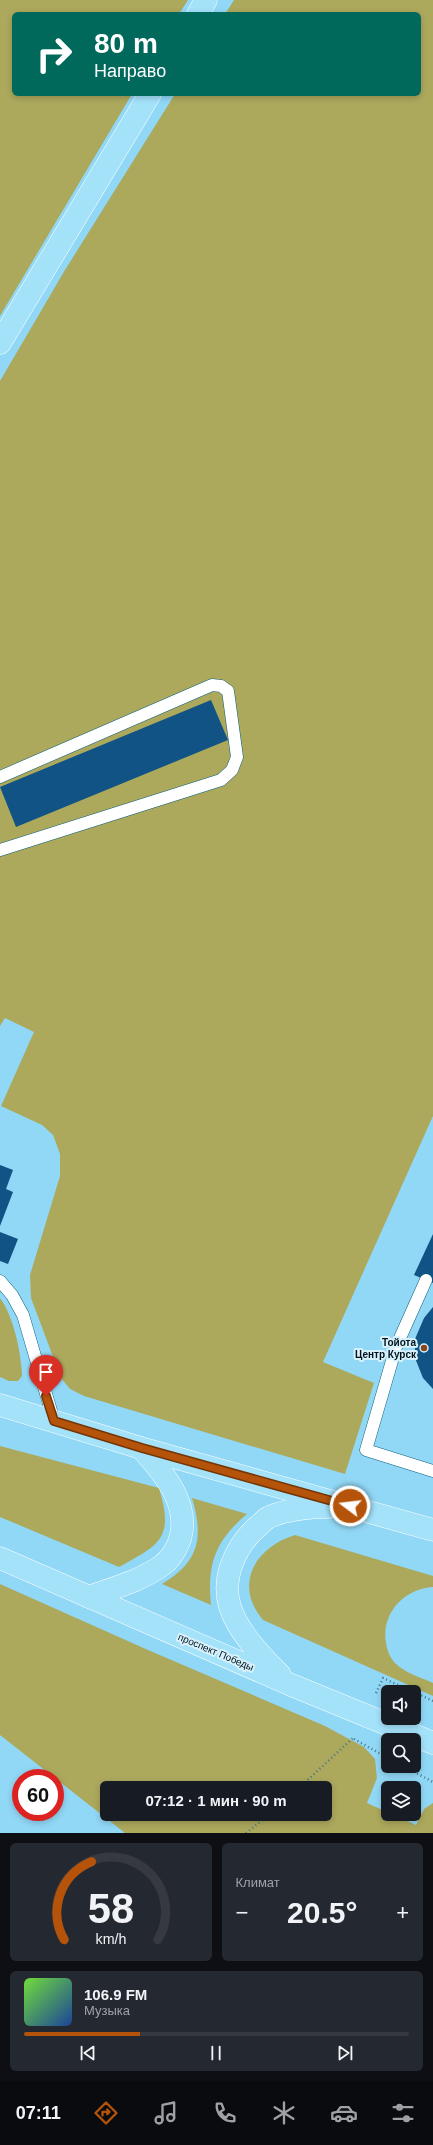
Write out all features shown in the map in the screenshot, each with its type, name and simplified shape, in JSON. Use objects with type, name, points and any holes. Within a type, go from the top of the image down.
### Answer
[{"type":"main road","points":[[199,12],[206,0]]},
{"type":"main road","points":[[0,343],[149,96]]},
{"type":"main road","points":[[2,1405],[142,1448],[433,1530]]},
{"type":"main road","points":[[89,1596],[138,1579],[162,1566],[174,1553],[182,1534],[182,1515],[178,1500],[158,1466],[142,1448]]},
{"type":"main road","points":[[289,1684],[261,1656],[244,1632],[230,1606],[228,1579],[235,1554],[245,1538],[268,1517],[303,1507],[350,1506]]},
{"type":"main road","name":"проспект Победы","points":[[0,1558],[289,1684],[433,1743]]},
{"type":"lane","points":[[0,777],[212,685],[221,686],[228,691],[237,757],[232,770],[221,780],[0,850]]},
{"type":"lane","points":[[426,1280],[396,1347],[366,1450],[433,1471]]},
{"type":"lane","points":[[0,1281],[12,1295],[23,1314],[54,1421]]},
{"type":"path","points":[[421,1695],[433,1701]]},
{"type":"path","points":[[307,1781],[353,1739]]},
{"type":"path","points":[[416,1773],[433,1782]]},
{"type":"path","points":[[246,1833],[261,1821]]},
{"type":"shaded area","points":[[0,0],[188,0],[180,12],[12,12],[12,96],[131,96],[0,316]]},
{"type":"shaded area","points":[[234,0],[433,0],[433,1116],[323,1362],[374,1383],[345,1474],[84,1396],[70,1389],[61,1378],[31,1298],[30,1275],[60,1176],[60,1154],[53,1135],[42,1125],[1,1106],[34,1032],[5,1018],[0,1026],[0,381],[65,270],[174,96],[421,96],[421,12],[226,12]]},
{"type":"shaded area","points":[[0,1298],[9,1315],[16,1336],[22,1376],[18,1381],[9,1381],[0,1377]]},
{"type":"shaded area","points":[[0,1446],[159,1488],[165,1518],[164,1529],[160,1538],[145,1552],[119,1567],[0,1517]]},
{"type":"shaded area","points":[[192,1498],[247,1514],[227,1534],[220,1544],[216,1554],[210,1577],[211,1605],[162,1584],[184,1567],[191,1558],[195,1548],[198,1537],[198,1525]]},
{"type":"shaded area","points":[[295,1535],[433,1576],[433,1587],[413,1592],[397,1604],[387,1622],[385,1632],[387,1648],[393,1661],[408,1672],[433,1683],[433,1696],[421,1691],[421,1685],[408,1685],[263,1620],[254,1607],[250,1594],[249,1581],[259,1558],[269,1548]]},
{"type":"shaded area","points":[[0,1584],[148,1650],[325,1726],[364,1747],[375,1759],[377,1778],[367,1803],[381,1809],[381,1821],[407,1821],[416,1825],[418,1821],[421,1821],[421,1815],[424,1809],[433,1803],[433,1833],[125,1833],[110,1821],[332,1821],[332,1781],[100,1781],[100,1813],[64,1785],[64,1769],[43,1769],[0,1735]]},
{"type":"building","points":[[211,700],[228,740],[16,827],[0,787]]},
{"type":"building","points":[[0,1165],[13,1170],[6,1189],[13,1192],[0,1226]]},
{"type":"building","points":[[0,1232],[18,1239],[8,1264],[0,1261]]},
{"type":"building","points":[[433,1234],[433,1283],[414,1275]]},
{"type":"building","name":"Тойота Центр Курск","points":[[433,1307],[433,1389],[423,1378],[415,1358],[415,1339],[424,1318]]},
{"type":"place","name":"Тойота Центр Курск","points":[[424,1348]]},
{"type":"route","points":[[46,1396],[54,1421],[142,1448],[350,1506]]}]
